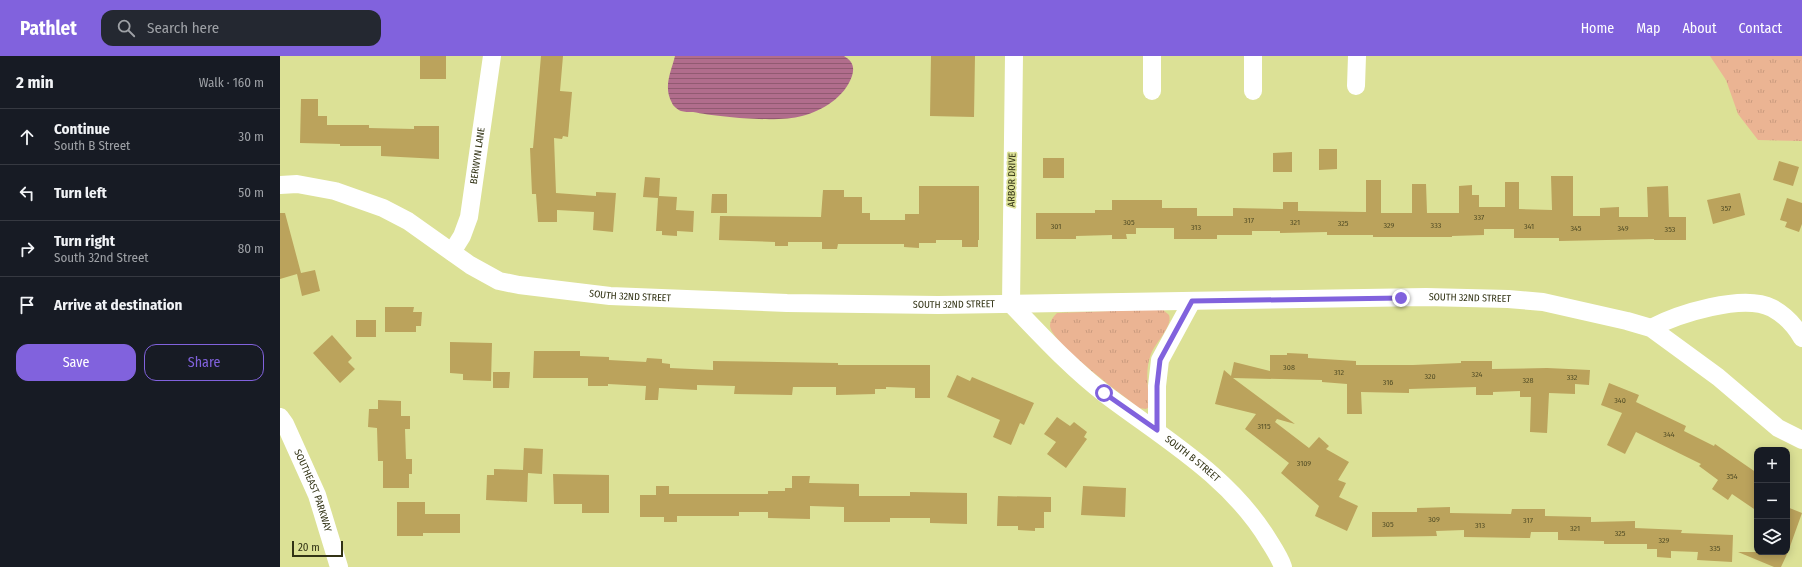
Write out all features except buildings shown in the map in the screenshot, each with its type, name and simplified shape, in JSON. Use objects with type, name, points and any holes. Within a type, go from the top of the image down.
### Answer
[{"type":"street","name":"BERWYN LANE","points":[[452,252],[462,236],[469,217],[492,56]]},
{"type":"street","name":"ARBOR DRIVE","points":[[1011,304],[1014,56]]},
{"type":"street","points":[[1152,56],[1152,91]]},
{"type":"street","points":[[1253,56],[1253,91]]},
{"type":"street","points":[[1356,56],[1356,86]]},
{"type":"street","name":"SOUTH 32ND STREET","points":[[280,185],[297,184],[336,191],[408,220],[470,265],[499,281],[519,285],[610,296],[787,304],[1011,304],[1426,297],[1508,299],[1543,302],[1651,328],[1718,378],[1778,428],[1802,440]]},
{"type":"street","points":[[1157,430],[1157,386],[1160,360],[1192,301]]},
{"type":"street","name":"SOUTH B STREET","points":[[1011,304],[1050,345],[1104,393],[1157,430],[1193,461],[1212,474],[1245,508],[1262,530],[1283,567]]},
{"type":"street","points":[[1651,328],[1665,321],[1704,309],[1732,304],[1754,304],[1772,308],[1789,320],[1802,338]]},
{"type":"street","name":"SOUTHEAST PARKWAY","points":[[280,417],[285,424],[317,495],[339,567]]},
{"type":"green space","points":[[1710,56],[1802,56],[1802,141],[1758,140],[1738,114],[1726,80]]},
{"type":"green space","points":[[1162,309],[1169,315],[1170,319],[1169,324],[1153,349],[1149,361],[1147,374],[1149,407],[1146,409],[1139,408],[1074,356],[1053,334],[1050,326],[1052,319],[1057,313]]},
{"type":"shaded area","points":[[675,56],[844,56],[851,62],[853,69],[849,84],[838,97],[825,107],[810,114],[778,119],[717,116],[684,112],[676,108],[673,104],[669,97],[668,85]]},
{"type":"route","points":[[1104,393],[1157,430],[1157,386],[1160,360],[1192,301],[1401,298]]}]
